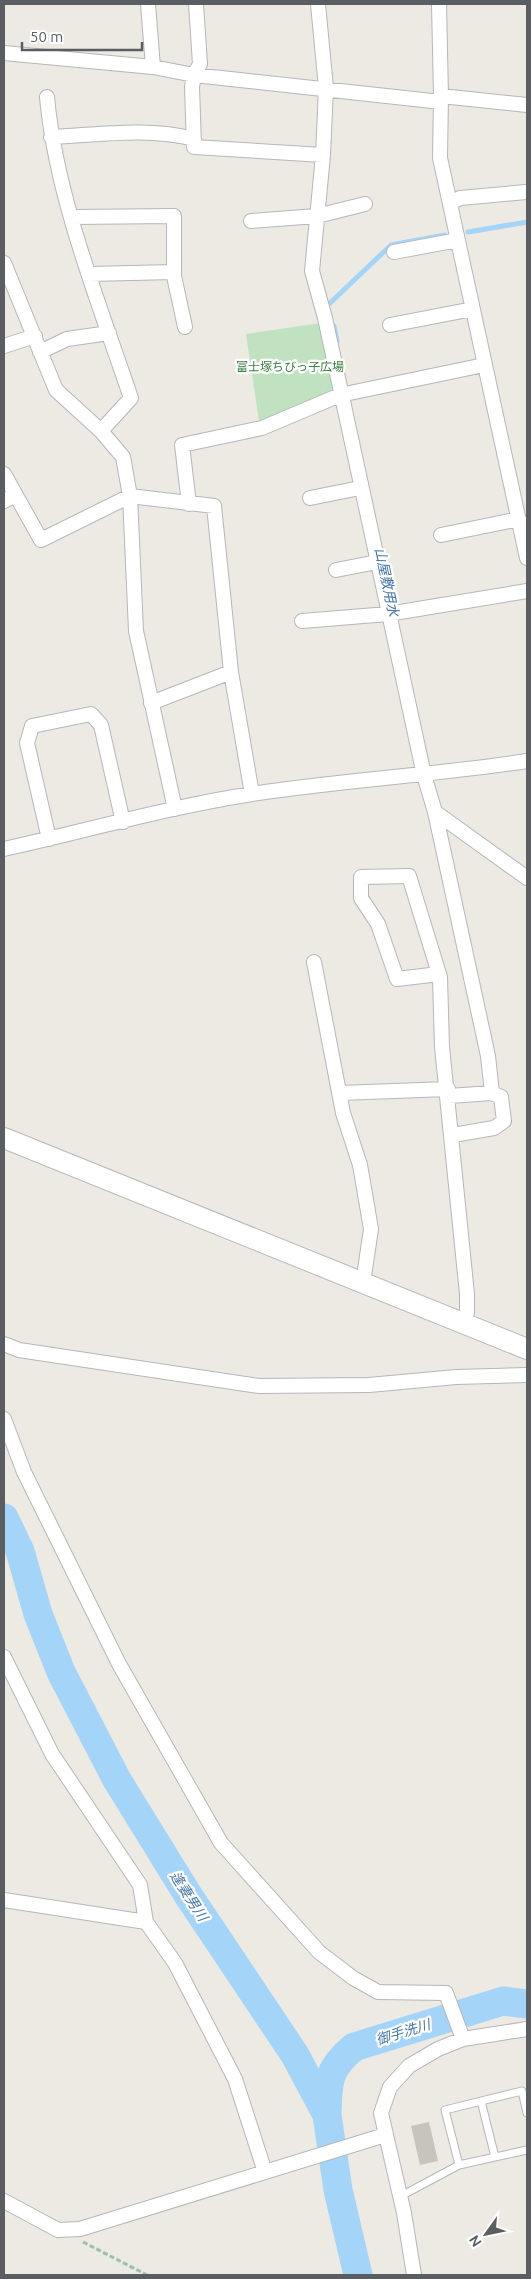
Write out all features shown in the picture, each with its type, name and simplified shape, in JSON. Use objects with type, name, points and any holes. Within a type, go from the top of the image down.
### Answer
[{"type":"street","points":[[148,4],[153,67]]},
{"type":"street","points":[[196,4],[200,64],[194,76],[192,87],[194,147],[323,154]]},
{"type":"street","points":[[318,4],[326,88],[323,154],[312,271],[325,318],[360,488],[424,774],[435,812],[488,1056],[492,1093]]},
{"type":"street","points":[[439,4],[440,158],[527,558]]},
{"type":"street","points":[[4,53],[153,67],[194,76],[527,105]]},
{"type":"street","points":[[47,97],[51,137],[72,217],[89,274],[131,398],[101,431]]},
{"type":"street","points":[[51,137],[153,133],[175,134],[194,139]]},
{"type":"street","points":[[450,203],[460,198],[526,192]]},
{"type":"street","points":[[251,221],[317,216],[365,204]]},
{"type":"street","points":[[72,217],[174,216],[174,272],[185,327]]},
{"type":"street","points":[[394,252],[458,240]]},
{"type":"street","points":[[4,263],[56,390],[101,431],[124,457],[130,496],[136,631],[175,810]]},
{"type":"street","points":[[89,274],[174,272]]},
{"type":"street","points":[[390,325],[473,309]]},
{"type":"street","points":[[40,352],[67,339],[109,333]]},
{"type":"street","points":[[4,346],[35,336]]},
{"type":"street","points":[[189,504],[182,445],[262,428],[340,395],[484,364]]},
{"type":"street","points":[[4,474],[9,498],[41,540],[130,496],[214,506],[232,672],[252,794]]},
{"type":"street","points":[[310,498],[360,488]]},
{"type":"street","points":[[440,535],[519,519]]},
{"type":"street","points":[[336,570],[377,562]]},
{"type":"street","points":[[302,621],[388,614],[527,591]]},
{"type":"street","points":[[151,703],[232,672]]},
{"type":"street","points":[[49,839],[27,743],[32,726],[91,714],[101,725],[124,822]]},
{"type":"street","points":[[4,849],[252,794],[527,761]]},
{"type":"street","points":[[435,812],[527,878]]},
{"type":"street","points":[[438,974],[397,980],[378,924],[361,898],[361,877],[409,876],[438,974],[442,999],[442,1047],[453,1135],[467,1294],[467,1313],[461,1323]]},
{"type":"street","points":[[314,962],[343,1113],[360,1165],[370,1229],[363,1283]]},
{"type":"street","points":[[340,1094],[492,1093],[501,1098],[504,1121],[494,1128],[453,1135]]},
{"type":"street","points":[[4,1138],[527,1349]]},
{"type":"street","points":[[4,1344],[19,1350],[259,1386],[369,1385],[456,1377],[527,1376]]},
{"type":"street","points":[[4,1419],[24,1472],[119,1664],[221,1843],[319,1952],[353,1978],[378,1992],[446,1993],[461,2034]]},
{"type":"street","points":[[4,1657],[52,1754],[140,1884],[146,1922],[175,1962],[235,2079],[265,2172]]},
{"type":"street","points":[[4,1900],[146,1922]]},
{"type":"street","points":[[414,2275],[401,2196],[381,2113],[390,2087],[409,2066],[461,2034],[527,2029]]},
{"type":"street","points":[[4,2200],[58,2230],[80,2229],[385,2135]]},
{"type":"lane","points":[[459,2165],[445,2110],[522,2091],[527,2112]]},
{"type":"lane","points":[[481,2101],[495,2157]]},
{"type":"lane","points":[[401,2196],[459,2165],[527,2150]]},
{"type":"path","points":[[58,2230],[147,2275]]},
{"type":"green space","name":"富士塚ちびっ子広場","points":[[321,323],[334,385],[331,392],[259,421],[246,334]]},
{"type":"building","points":[[429,2122],[438,2161],[420,2165],[411,2126]]},
{"type":"waterway","name":"山屋敷用水","points":[[468,232],[527,222]]},
{"type":"waterway","name":"山屋敷用水","points":[[329,304],[391,245],[445,235]]},
{"type":"waterway","name":"山屋敷用水","points":[[334,326],[337,341]]},
{"type":"waterway","name":"逢妻男川","points":[[4,1518],[20,1551],[38,1614],[61,1672],[117,1780],[188,1895],[295,2055],[327,2115],[338,2190],[358,2275]]},
{"type":"waterway","name":"御手洗川","points":[[327,2115],[329,2085],[334,2069],[354,2047],[503,2001],[527,2004]]}]
